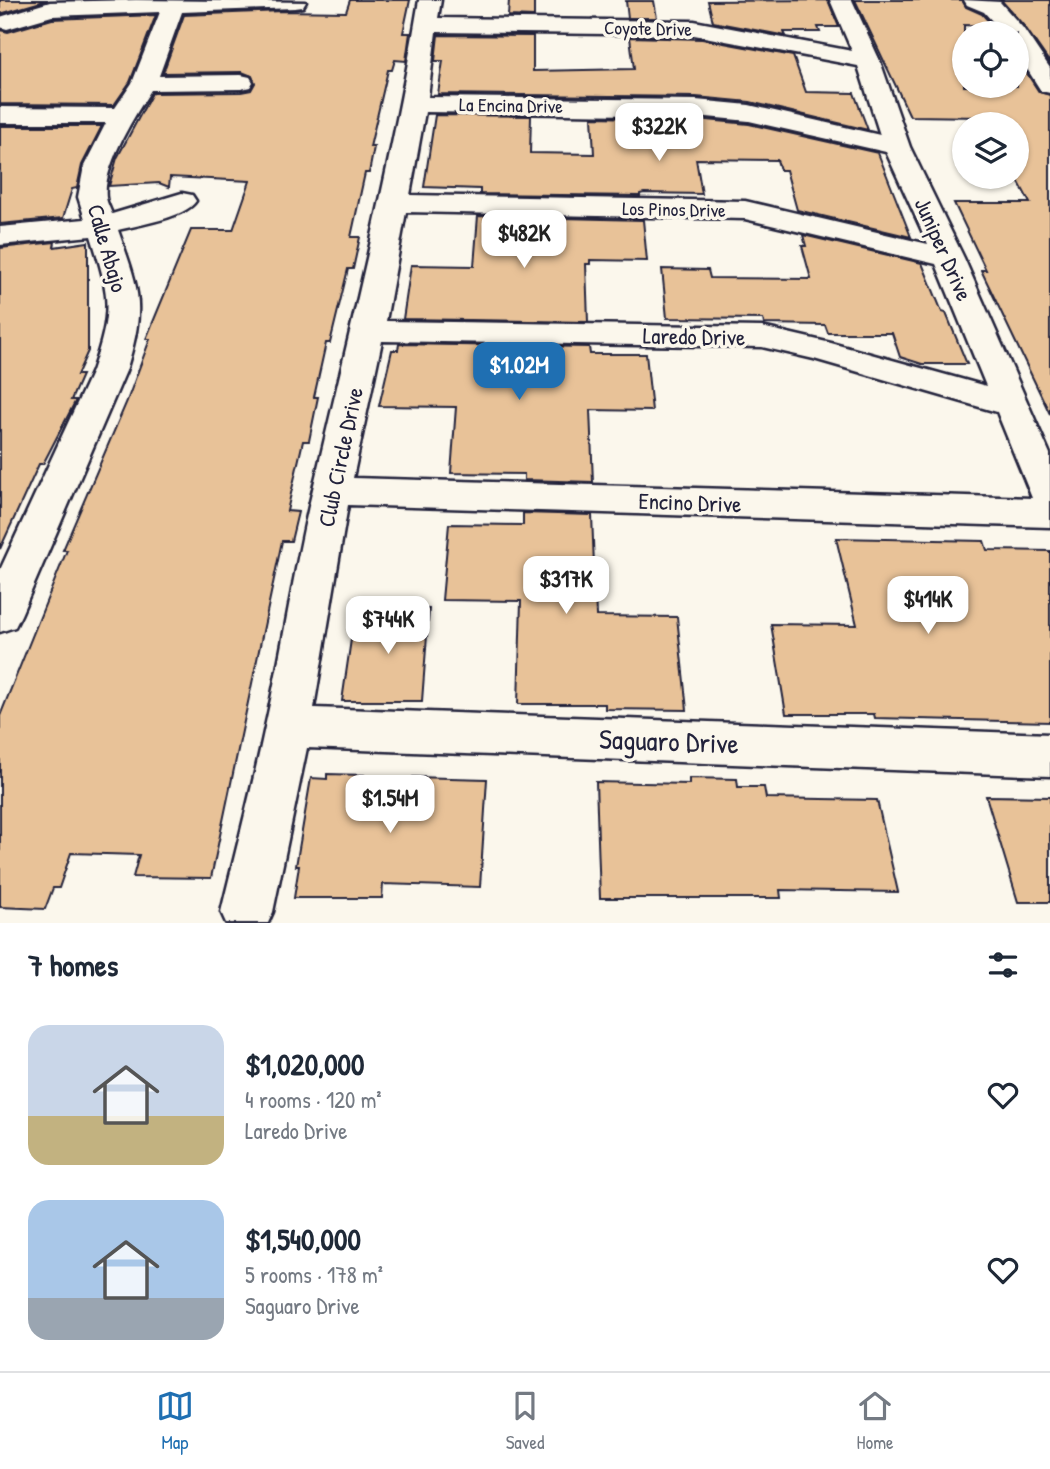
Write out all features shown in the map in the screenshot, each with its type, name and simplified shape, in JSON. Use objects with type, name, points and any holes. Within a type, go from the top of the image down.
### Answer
[{"type":"street","points":[[580,0],[582,28]]},
{"type":"street","name":"Juniper Drive","points":[[841,0],[868,61],[897,147],[949,258],[1050,497]]},
{"type":"street","points":[[975,0],[992,7],[1004,21]]},
{"type":"street","points":[[8,22],[50,9],[174,2],[295,2]]},
{"type":"street","name":"Calle Abajo","points":[[0,615],[109,371],[120,337],[124,306],[121,282],[92,197],[98,166],[122,116],[144,83],[174,2]]},
{"type":"street","name":"Coyote Drive","points":[[427,13],[582,28],[692,18],[868,61]]},
{"type":"street","name":"Club Circle Drive","points":[[247,912],[288,727],[331,491],[368,331],[414,104],[427,13]]},
{"type":"street","points":[[1029,54],[1050,86]]},
{"type":"street","points":[[144,83],[241,82]]},
{"type":"street","name":"La Encina Drive","points":[[414,104],[696,108],[749,113],[897,147]]},
{"type":"street","points":[[0,115],[122,116]]},
{"type":"street","points":[[0,236],[24,236],[154,214],[182,201]]},
{"type":"street","name":"Los Pinos Drive","points":[[393,203],[745,210],[949,258]]},
{"type":"street","name":"Laredo Drive","points":[[368,331],[762,337],[819,350],[1012,405]]},
{"type":"street","name":"Encino Drive","points":[[331,491],[1050,513]]},
{"type":"street","name":"Saguaro Drive","points":[[288,727],[1050,754]]},
{"type":"building","points":[[0,0],[48,0],[0,14]]},
{"type":"building","points":[[350,0],[410,0],[403,33],[410,33],[406,61],[395,60],[392,70],[388,70],[370,147],[374,147],[369,173],[365,173],[351,237],[360,237],[353,269],[348,269],[330,343],[326,343],[314,397],[318,397],[309,441],[303,441],[287,511],[298,512],[291,541],[282,541],[211,878],[133,877],[139,855],[71,853],[59,888],[53,888],[45,909],[0,907],[0,716],[67,550],[63,550],[127,401],[150,339],[146,339],[191,230],[233,230],[250,181],[170,177],[169,187],[159,183],[109,186],[117,158],[152,93],[241,92],[251,90],[255,83],[252,76],[242,72],[163,73],[184,15],[282,11],[346,12]]},
{"type":"building","points":[[509,0],[534,0],[534,17],[508,16]]},
{"type":"building","points":[[828,0],[839,27],[818,27],[820,32],[784,32],[786,36],[713,22],[708,1]]},
{"type":"building","points":[[855,0],[962,0],[966,7],[982,14],[988,21],[952,21],[952,98],[1029,98],[1029,77],[1039,92],[1050,95],[1050,414],[981,270],[986,270],[954,203],[1030,203],[1022,189],[1029,189],[1029,112],[952,112],[952,117],[910,116]]},
{"type":"building","points":[[1001,0],[1050,0],[1050,63],[1029,33],[1029,21],[1020,21]]},
{"type":"building","points":[[626,1],[654,1],[657,18],[628,18]]},
{"type":"building","points":[[156,15],[130,82],[114,105],[0,104],[0,30],[8,32],[52,19]]},
{"type":"building","points":[[438,35],[533,36],[533,71],[634,69],[630,37],[702,39],[793,56],[806,92],[854,93],[868,130],[750,102],[696,97],[438,94],[443,61],[435,61]]},
{"type":"building","points":[[435,115],[531,116],[530,153],[594,154],[592,117],[696,119],[749,124],[878,153],[911,237],[797,210],[786,170],[780,170],[777,160],[696,159],[702,194],[480,194],[480,189],[424,187]]},
{"type":"building","points":[[0,126],[102,126],[82,165],[77,188],[72,189],[63,218],[0,224]]},
{"type":"building","points":[[478,216],[643,220],[647,261],[590,260],[590,264],[586,264],[588,322],[403,319],[411,265],[474,266]]},
{"type":"building","points":[[803,235],[922,263],[967,364],[922,364],[900,357],[892,333],[828,333],[825,325],[764,324],[763,319],[667,318],[662,269],[708,270],[710,278],[811,279],[802,246],[806,246]]},
{"type":"building","points":[[55,242],[54,247],[88,242],[88,351],[77,375],[82,375],[71,400],[76,400],[43,464],[39,464],[0,549],[0,248]]},
{"type":"building","points":[[399,344],[589,347],[590,354],[646,354],[652,411],[590,410],[593,482],[524,480],[524,474],[451,473],[456,407],[379,406],[392,350],[398,350]]},
{"type":"building","points":[[523,513],[592,515],[596,616],[677,617],[687,710],[605,709],[605,704],[518,704],[521,601],[442,600],[449,524],[523,525]]},
{"type":"building","points":[[836,538],[984,541],[987,550],[1050,551],[1050,722],[875,718],[874,714],[786,714],[771,624],[857,625]]},
{"type":"building","points":[[370,608],[429,609],[422,701],[342,701],[354,619],[368,619]]},
{"type":"building","points":[[327,774],[364,775],[363,781],[412,780],[413,777],[487,779],[480,887],[383,884],[382,898],[294,898],[299,866],[296,866],[311,778],[327,779]]},
{"type":"building","points":[[689,778],[737,779],[738,787],[764,787],[766,798],[877,800],[898,892],[780,890],[781,898],[600,898],[596,782],[689,784]]},
{"type":"building","points":[[986,796],[1050,797],[1050,902],[1018,902]]}]
